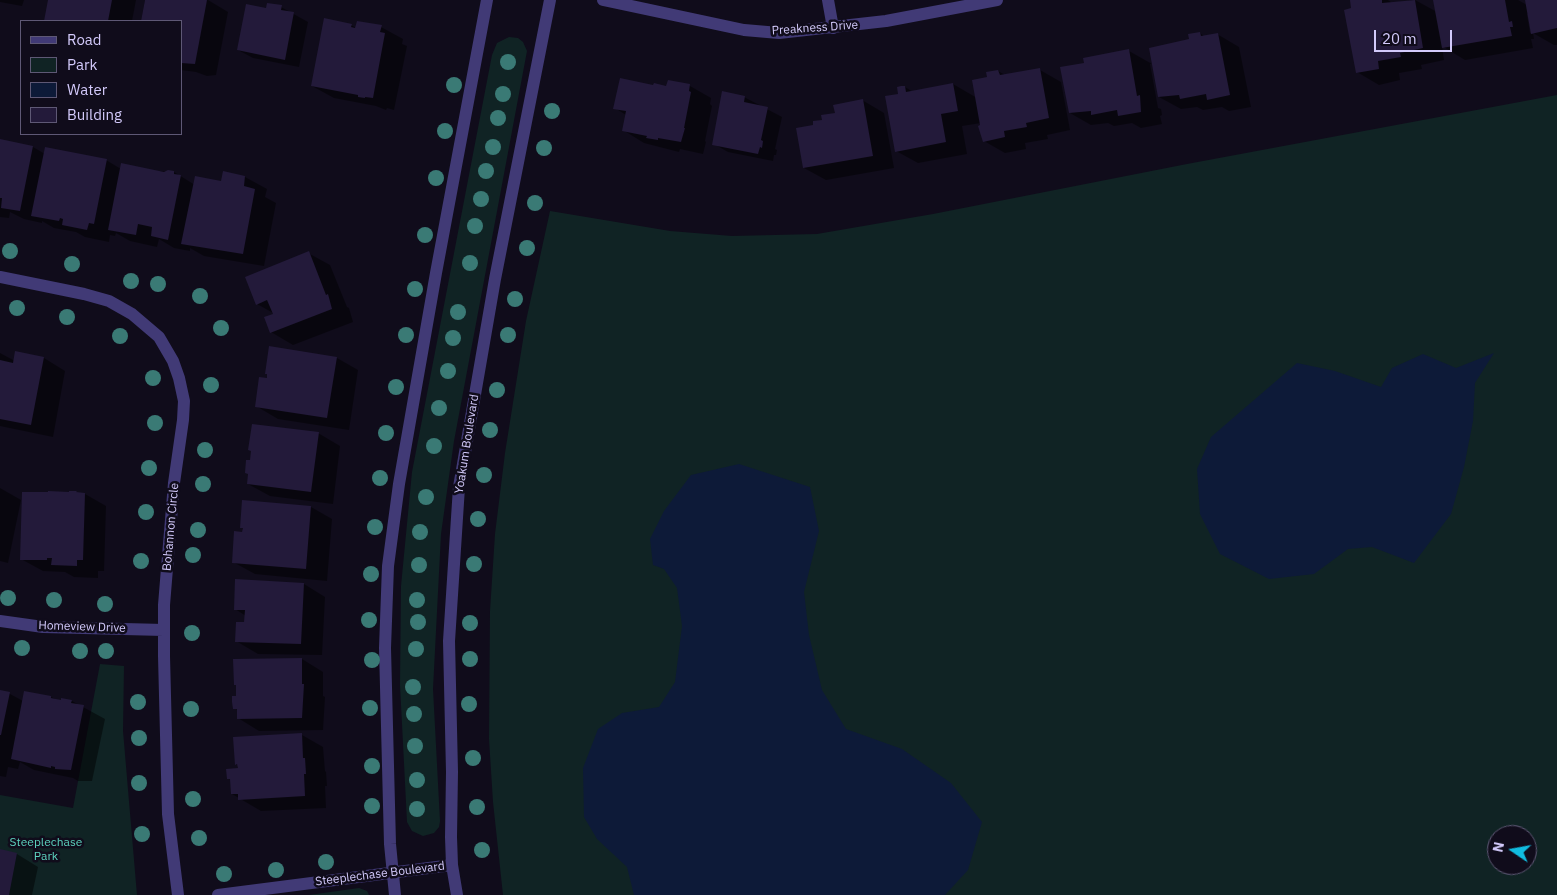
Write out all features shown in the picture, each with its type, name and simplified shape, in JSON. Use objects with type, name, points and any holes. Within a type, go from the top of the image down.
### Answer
[{"type":"street","points":[[395,895],[390,844],[385,648],[388,566],[399,484],[434,283],[487,0]]},
{"type":"street","name":"Yoakum Boulevard","points":[[457,895],[452,865],[449,641],[459,486],[495,280],[550,0]]},
{"type":"street","name":"Preakness Drive","points":[[603,0],[744,30],[780,33],[886,21],[997,0]]},
{"type":"street","points":[[828,0],[833,28]]},
{"type":"street","name":"Bohannon Circle","points":[[0,277],[109,301],[132,314],[159,337],[173,361],[184,401],[164,605],[164,630],[168,814],[178,895]]},
{"type":"street","name":"Homeview Drive","points":[[0,621],[49,627],[164,630]]},
{"type":"street","name":"Steeplechase Boulevard","points":[[218,895],[452,865]]},
{"type":"green space","points":[[509,37],[518,38],[523,42],[527,51],[454,441],[441,534],[433,689],[440,821],[439,827],[434,833],[423,836],[412,831],[407,822],[400,685],[401,586],[412,472],[492,55],[497,43]]},
{"type":"green space","points":[[1557,95],[1557,895],[503,895],[493,802],[489,739],[490,611],[495,534],[505,453],[526,321],[550,211],[670,231],[732,236],[817,234],[933,214],[1187,164]]},
{"type":"green space","name":"Steeplechase Park","points":[[100,664],[124,666],[123,731],[137,895],[0,895],[0,795],[73,808]]},
{"type":"green space","points":[[359,888],[367,891],[369,895],[309,895]]},
{"type":"water","points":[[1494,353],[1475,383],[1473,421],[1464,467],[1451,514],[1414,563],[1372,547],[1348,549],[1314,574],[1269,579],[1220,554],[1200,514],[1197,469],[1211,437],[1297,363],[1335,371],[1381,387],[1392,368],[1423,354],[1456,368]]},
{"type":"water","points":[[739,464],[810,487],[819,531],[804,592],[809,635],[822,690],[846,729],[902,749],[951,783],[982,822],[968,870],[945,895],[634,895],[627,867],[597,839],[584,817],[583,768],[598,729],[622,713],[659,707],[675,682],[682,626],[677,588],[664,569],[653,565],[650,539],[664,511],[691,475]]},
{"type":"building","points":[[48,0],[112,0],[108,20],[44,20]]},
{"type":"building","points":[[145,0],[207,0],[195,64],[182,63],[182,20],[141,20]]},
{"type":"building","points":[[1350,0],[1382,0],[1382,3],[1415,0],[1423,48],[1400,53],[1401,57],[1378,61],[1379,69],[1356,73],[1344,10],[1351,8]]},
{"type":"building","points":[[1433,0],[1505,0],[1509,22],[1512,21],[1513,27],[1510,27],[1512,36],[1442,48]]},
{"type":"building","points":[[1525,0],[1557,0],[1557,28],[1531,34]]},
{"type":"building","points":[[267,3],[282,5],[281,10],[294,12],[285,60],[237,50],[246,4],[266,8]]},
{"type":"building","points":[[324,18],[352,24],[351,27],[355,28],[357,21],[382,25],[380,32],[385,33],[373,98],[358,97],[358,95],[311,86]]},
{"type":"building","points":[[1200,32],[1201,36],[1218,33],[1230,95],[1207,100],[1206,94],[1180,99],[1179,95],[1158,97],[1149,48],[1189,39],[1188,34]]},
{"type":"building","points":[[1129,49],[1137,96],[1140,95],[1141,112],[1118,116],[1117,110],[1091,115],[1091,111],[1069,113],[1060,67],[1084,63],[1083,58]]},
{"type":"building","points":[[1040,68],[1049,118],[1026,123],[1027,127],[1004,131],[1005,137],[983,142],[978,126],[980,125],[972,80],[987,77],[986,72],[998,70],[1000,75]]},
{"type":"building","points":[[620,78],[653,85],[654,83],[666,86],[668,80],[690,84],[689,91],[691,92],[681,142],[646,138],[647,136],[622,131],[626,111],[613,109]]},
{"type":"building","points":[[953,83],[958,111],[941,114],[946,142],[895,152],[885,96],[898,94],[897,87],[901,86],[905,86],[906,92]]},
{"type":"building","points":[[722,91],[745,96],[744,102],[768,107],[761,140],[763,141],[762,148],[760,147],[758,154],[712,145]]},
{"type":"building","points":[[863,99],[873,156],[803,168],[796,128],[813,125],[813,121],[822,120],[821,115],[835,113],[833,105]]},
{"type":"building","points":[[0,139],[33,146],[20,211],[1,208]]},
{"type":"building","points":[[45,147],[107,159],[94,224],[89,223],[87,230],[62,225],[63,219],[60,218],[59,221],[31,216]]},
{"type":"building","points":[[121,163],[164,172],[168,170],[174,171],[174,174],[181,175],[168,240],[151,236],[152,227],[138,224],[136,235],[108,230]]},
{"type":"building","points":[[223,171],[245,176],[244,186],[255,189],[243,254],[181,244],[195,176],[221,181]]},
{"type":"building","points":[[309,251],[326,295],[328,294],[332,309],[270,333],[264,317],[273,314],[267,300],[256,305],[245,277]]},
{"type":"building","points":[[269,346],[337,357],[327,418],[255,407],[259,377],[267,378],[267,374],[265,374]]},
{"type":"building","points":[[15,351],[44,357],[31,425],[0,419],[0,360],[13,363]]},
{"type":"building","points":[[252,424],[319,432],[311,492],[247,484],[248,474],[245,473],[246,460],[250,460],[251,451],[248,450]]},
{"type":"building","points":[[77,491],[85,493],[83,560],[77,560],[77,566],[51,565],[52,558],[47,558],[47,560],[20,560],[22,492]]},
{"type":"building","points":[[242,500],[311,506],[306,569],[232,563],[234,531],[242,532],[243,528],[240,528]]},
{"type":"building","points":[[235,579],[304,583],[301,644],[235,642],[236,622],[244,622],[245,610],[234,610]]},
{"type":"building","points":[[302,658],[302,684],[304,684],[302,718],[237,719],[237,709],[233,709],[232,702],[232,696],[236,696],[233,659]]},
{"type":"building","points":[[0,690],[10,692],[1,735],[0,735]]},
{"type":"building","points":[[24,691],[51,696],[51,698],[61,700],[61,698],[72,700],[71,703],[84,705],[71,770],[55,769],[55,767],[51,766],[51,768],[11,759]]},
{"type":"building","points":[[302,733],[306,774],[304,774],[305,796],[238,800],[238,794],[231,794],[230,779],[227,779],[226,769],[238,768],[237,764],[235,765],[233,737]]},
{"type":"building","points":[[0,849],[17,853],[9,895],[0,895]]}]
